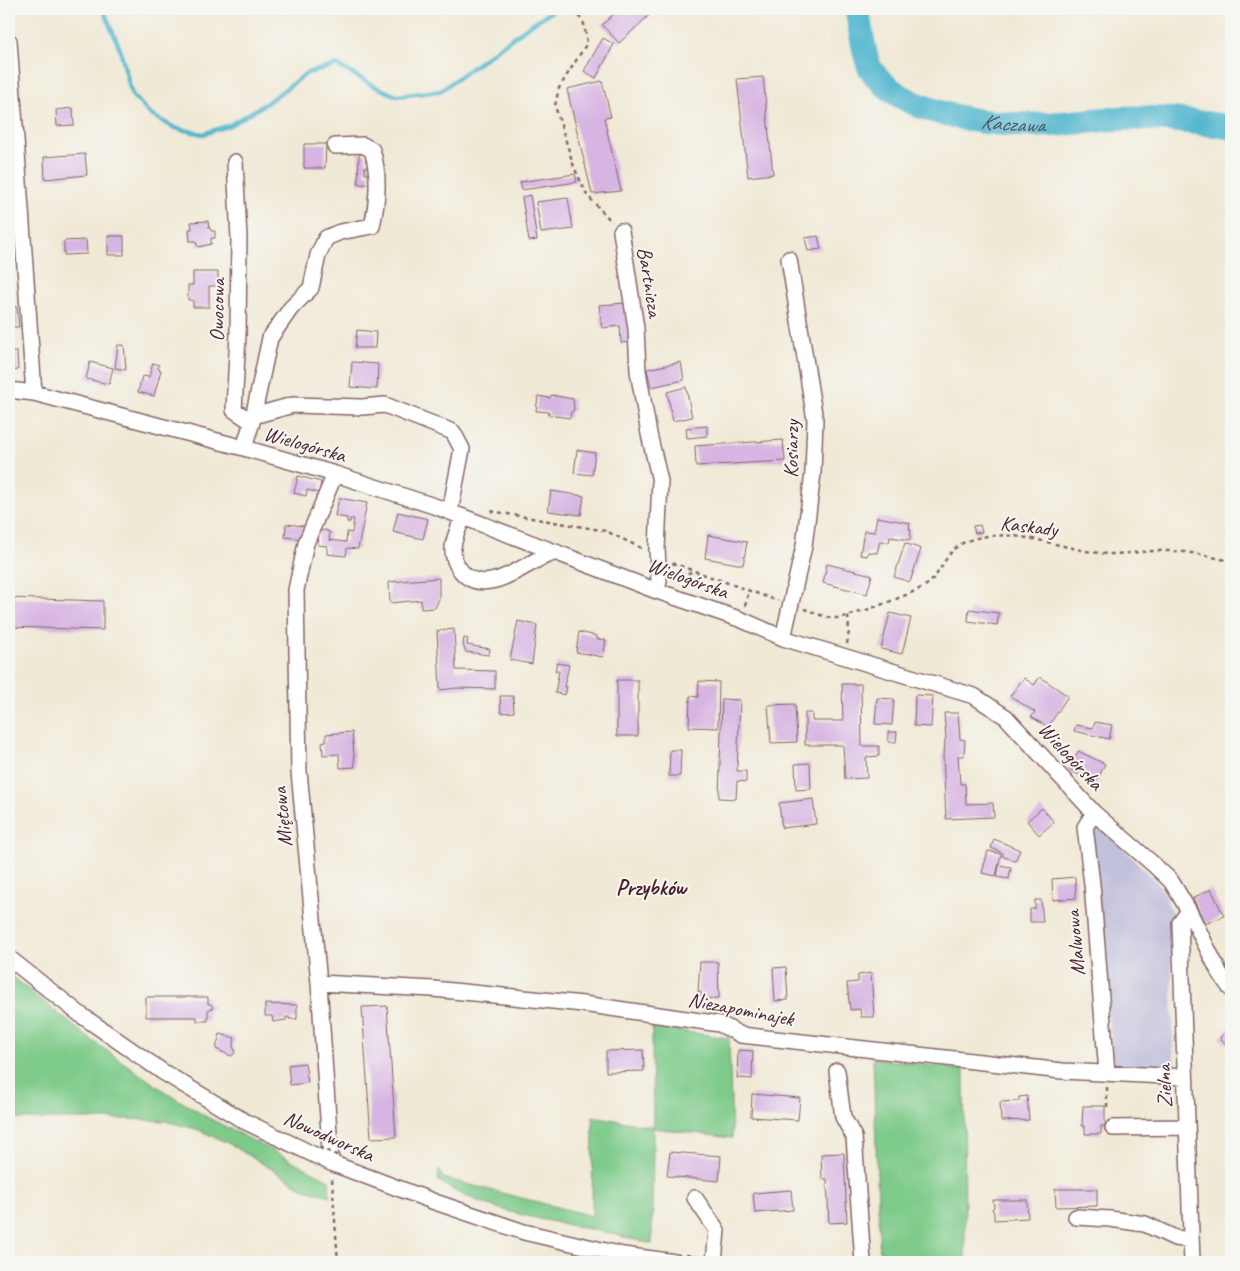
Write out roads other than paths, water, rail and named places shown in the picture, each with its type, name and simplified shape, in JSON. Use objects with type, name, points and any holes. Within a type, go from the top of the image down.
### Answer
[{"type":"street","points":[[9,41],[11,113],[34,393]]},
{"type":"street","points":[[244,448],[270,338],[291,308],[311,288],[318,255],[326,238],[340,232],[372,226],[378,200],[377,167],[372,150],[363,145],[335,146]]},
{"type":"street","name":"Owocowa","points":[[235,162],[239,248],[238,335],[234,410],[252,419]]},
{"type":"street","name":"Bartnicza","points":[[621,231],[636,328],[638,371],[649,434],[660,481],[658,586]]},
{"type":"street","name":"Kosiarzy","points":[[783,638],[804,546],[813,473],[815,420],[789,259]]},
{"type":"street","name":"Wielogórska","points":[[9,390],[34,393],[335,474],[456,514],[556,552],[658,586],[783,638],[974,696],[1006,717],[1094,813],[1170,881],[1189,911],[1220,974],[1231,989]]},
{"type":"street","points":[[252,419],[262,412],[293,405],[362,407],[385,405],[453,432],[462,449],[452,547],[455,564],[466,577],[479,583],[499,579],[556,552]]},
{"type":"street","name":"Miętowa","points":[[335,474],[306,543],[296,590],[299,772],[336,1160]]},
{"type":"street","name":"Malwowa","points":[[1094,813],[1084,827],[1092,884],[1107,1073]]},
{"type":"street","name":"Zielna","points":[[1189,911],[1180,923],[1192,1262]]},
{"type":"street","name":"Nowodworska","points":[[9,958],[81,1015],[163,1072],[244,1121],[435,1202],[524,1232],[624,1255],[675,1262]]},
{"type":"street","name":"Niezapominajek","points":[[319,983],[433,989],[583,1004],[720,1024],[741,1035],[1062,1071],[1185,1077]]},
{"type":"street","points":[[837,1072],[843,1117],[854,1138],[863,1262]]},
{"type":"street","points":[[1113,1128],[1186,1126]]},
{"type":"street","points":[[695,1198],[717,1230],[714,1262]]},
{"type":"street","points":[[1076,1218],[1110,1219],[1145,1224],[1175,1238],[1191,1240]]},
{"type":"waterway","points":[[103,9],[120,49],[132,95],[151,115],[175,128],[203,134],[230,125],[265,104],[307,73],[337,65],[376,87],[397,96],[440,91],[555,9]]},
{"type":"waterway","name":"Kaczawa","points":[[857,9],[864,49],[870,68],[884,84],[901,97],[944,114],[991,122],[1034,125],[1121,118],[1157,118],[1231,127]]},
{"type":"district","name":"Przybków","points":[[651,888]]}]
